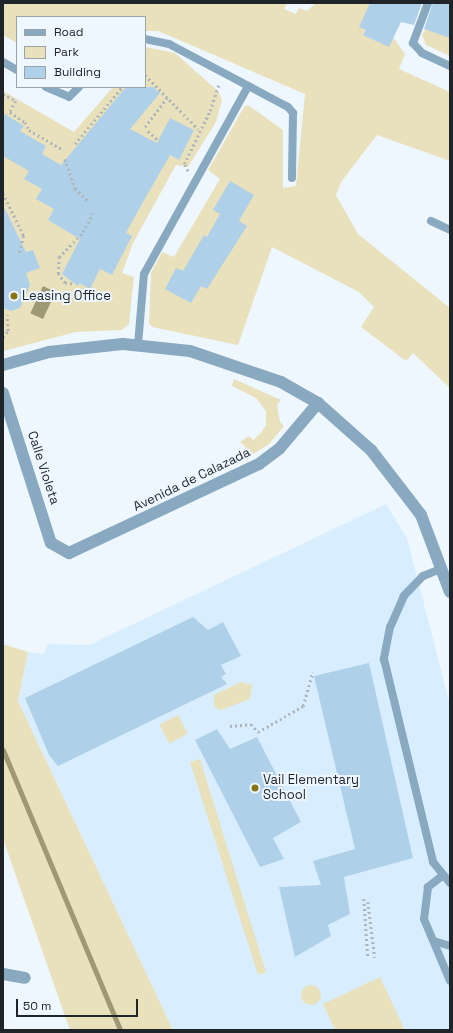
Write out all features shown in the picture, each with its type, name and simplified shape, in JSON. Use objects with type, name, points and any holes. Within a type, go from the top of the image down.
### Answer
[{"type":"street","points":[[3,365],[86,346],[138,345],[190,351],[225,360],[281,382],[318,403],[371,450],[421,514],[443,568],[450,592]]},
{"type":"street","name":"Calle Violeta","points":[[3,393],[47,533],[59,550]]},
{"type":"street","name":"Avenida de Calazada","points":[[59,550],[69,553],[80,550],[259,464],[280,448],[318,403]]},
{"type":"street","points":[[3,974],[25,978]]},
{"type":"lane","points":[[428,3],[413,43],[422,53],[450,66]]},
{"type":"lane","points":[[146,39],[169,44],[288,107],[293,113],[292,178]]},
{"type":"lane","points":[[3,62],[16,69]]},
{"type":"lane","points":[[138,345],[144,274],[248,86]]},
{"type":"lane","points":[[48,88],[69,97],[78,88]]},
{"type":"lane","points":[[431,221],[450,230]]},
{"type":"lane","points":[[443,568],[423,576],[404,596],[390,627],[384,659],[433,862],[442,876],[450,883]]},
{"type":"lane","points":[[442,876],[428,887],[424,919],[450,982]]},
{"type":"lane","points":[[434,941],[450,946]]},
{"type":"path","points":[[197,177],[184,168],[184,164],[198,129],[210,111],[223,72]]},
{"type":"path","points":[[146,76],[198,129]]},
{"type":"path","points":[[75,144],[121,88]]},
{"type":"path","points":[[3,94],[16,101],[10,112],[25,122],[29,130],[63,150]]},
{"type":"path","points":[[145,126],[167,98]]},
{"type":"path","points":[[148,131],[158,140]]},
{"type":"path","points":[[65,160],[75,188],[89,202]]},
{"type":"path","points":[[3,194],[24,236],[19,255]]},
{"type":"path","points":[[72,284],[65,282],[58,274],[59,257],[83,232],[93,213]]},
{"type":"path","points":[[3,337],[8,330],[5,317]]},
{"type":"path","points":[[230,726],[251,724],[258,732],[303,706],[313,672]]},
{"type":"path","points":[[364,900],[368,958]]},
{"type":"path","points":[[368,902],[375,958]]},
{"type":"shaded area","points":[[43,286],[56,292],[43,319],[30,313]]},
{"type":"shaded area","name":"Vail Elementary School","points":[[386,504],[407,538],[450,705],[450,1030],[173,1030],[18,701],[28,652],[44,654],[47,644],[89,645]]},
{"type":"green space","points":[[3,3],[287,3],[284,9],[296,14],[299,8],[307,11],[316,3],[370,3],[364,35],[393,37],[405,54],[399,69],[450,92],[450,161],[377,135],[341,182],[336,195],[358,234],[450,308],[450,388],[413,353],[406,361],[361,327],[374,307],[359,292],[272,247],[238,345],[152,327],[149,323],[151,273],[162,252],[174,257],[220,179],[208,170],[244,107],[248,105],[283,130],[283,188],[296,186],[305,94],[158,31],[146,31],[146,16],[16,16],[16,42],[3,35]]},
{"type":"green space","points":[[450,3],[450,56],[426,45],[422,35],[437,7]]},
{"type":"green space","points":[[146,47],[175,53],[219,92],[222,100],[216,122],[188,167],[176,165],[133,243],[122,273],[134,277],[129,324],[122,330],[76,332],[3,351],[3,91],[74,132],[112,88],[146,88]]},
{"type":"green space","points":[[234,379],[281,400],[277,405],[280,422],[284,426],[269,444],[253,454],[240,442],[249,436],[253,440],[261,433],[266,425],[266,411],[256,398],[232,386]]},
{"type":"green space","points":[[3,644],[28,652],[18,701],[173,1030],[70,1030],[3,839]]},
{"type":"green space","points":[[241,682],[252,685],[250,699],[221,710],[214,707],[214,695]]},
{"type":"green space","points":[[178,715],[188,734],[169,743],[159,725]]},
{"type":"green space","points":[[200,759],[266,972],[258,975],[190,762]]},
{"type":"green space","points":[[380,977],[405,1030],[335,1030],[323,1004]]},
{"type":"green space","points":[[311,985],[318,988],[321,995],[318,1002],[311,1005],[304,1002],[301,995],[304,988]]},
{"type":"building","points":[[370,3],[422,3],[414,25],[401,22],[389,47],[363,35],[366,30],[359,27]]},
{"type":"building","points":[[433,3],[450,3],[450,38],[424,29]]},
{"type":"building","points":[[153,87],[160,93],[130,129],[157,143],[170,118],[194,130],[179,160],[170,155],[139,209],[126,233],[132,236],[112,275],[100,269],[90,289],[79,283],[78,286],[62,274],[80,239],[48,220],[54,209],[36,199],[42,189],[24,179],[29,171],[3,156],[3,113],[24,126],[20,131],[46,146],[42,154],[61,165],[125,88]]},
{"type":"building","points":[[230,181],[254,195],[239,221],[247,226],[207,289],[201,286],[191,303],[165,289],[176,268],[183,271],[204,235],[207,237],[220,214],[213,210]]},
{"type":"building","points":[[3,205],[26,252],[33,250],[40,268],[26,273],[30,285],[20,308],[11,311],[3,308]]},
{"type":"building","points":[[193,617],[208,630],[223,622],[241,656],[221,665],[226,674],[221,677],[227,684],[58,766],[49,755],[25,698]]},
{"type":"building","points":[[369,663],[413,858],[344,877],[350,914],[328,925],[331,936],[295,957],[279,887],[321,885],[313,861],[355,849],[314,676]]},
{"type":"building","points":[[217,729],[230,749],[257,737],[301,822],[273,838],[284,859],[260,867],[195,740]]},
{"type":"waterway","points":[[3,750],[120,1030]]},
{"type":"place","name":"Leasing Office","points":[[14,296]]},
{"type":"place","name":"Vail Elementary School","points":[[255,788]]}]
